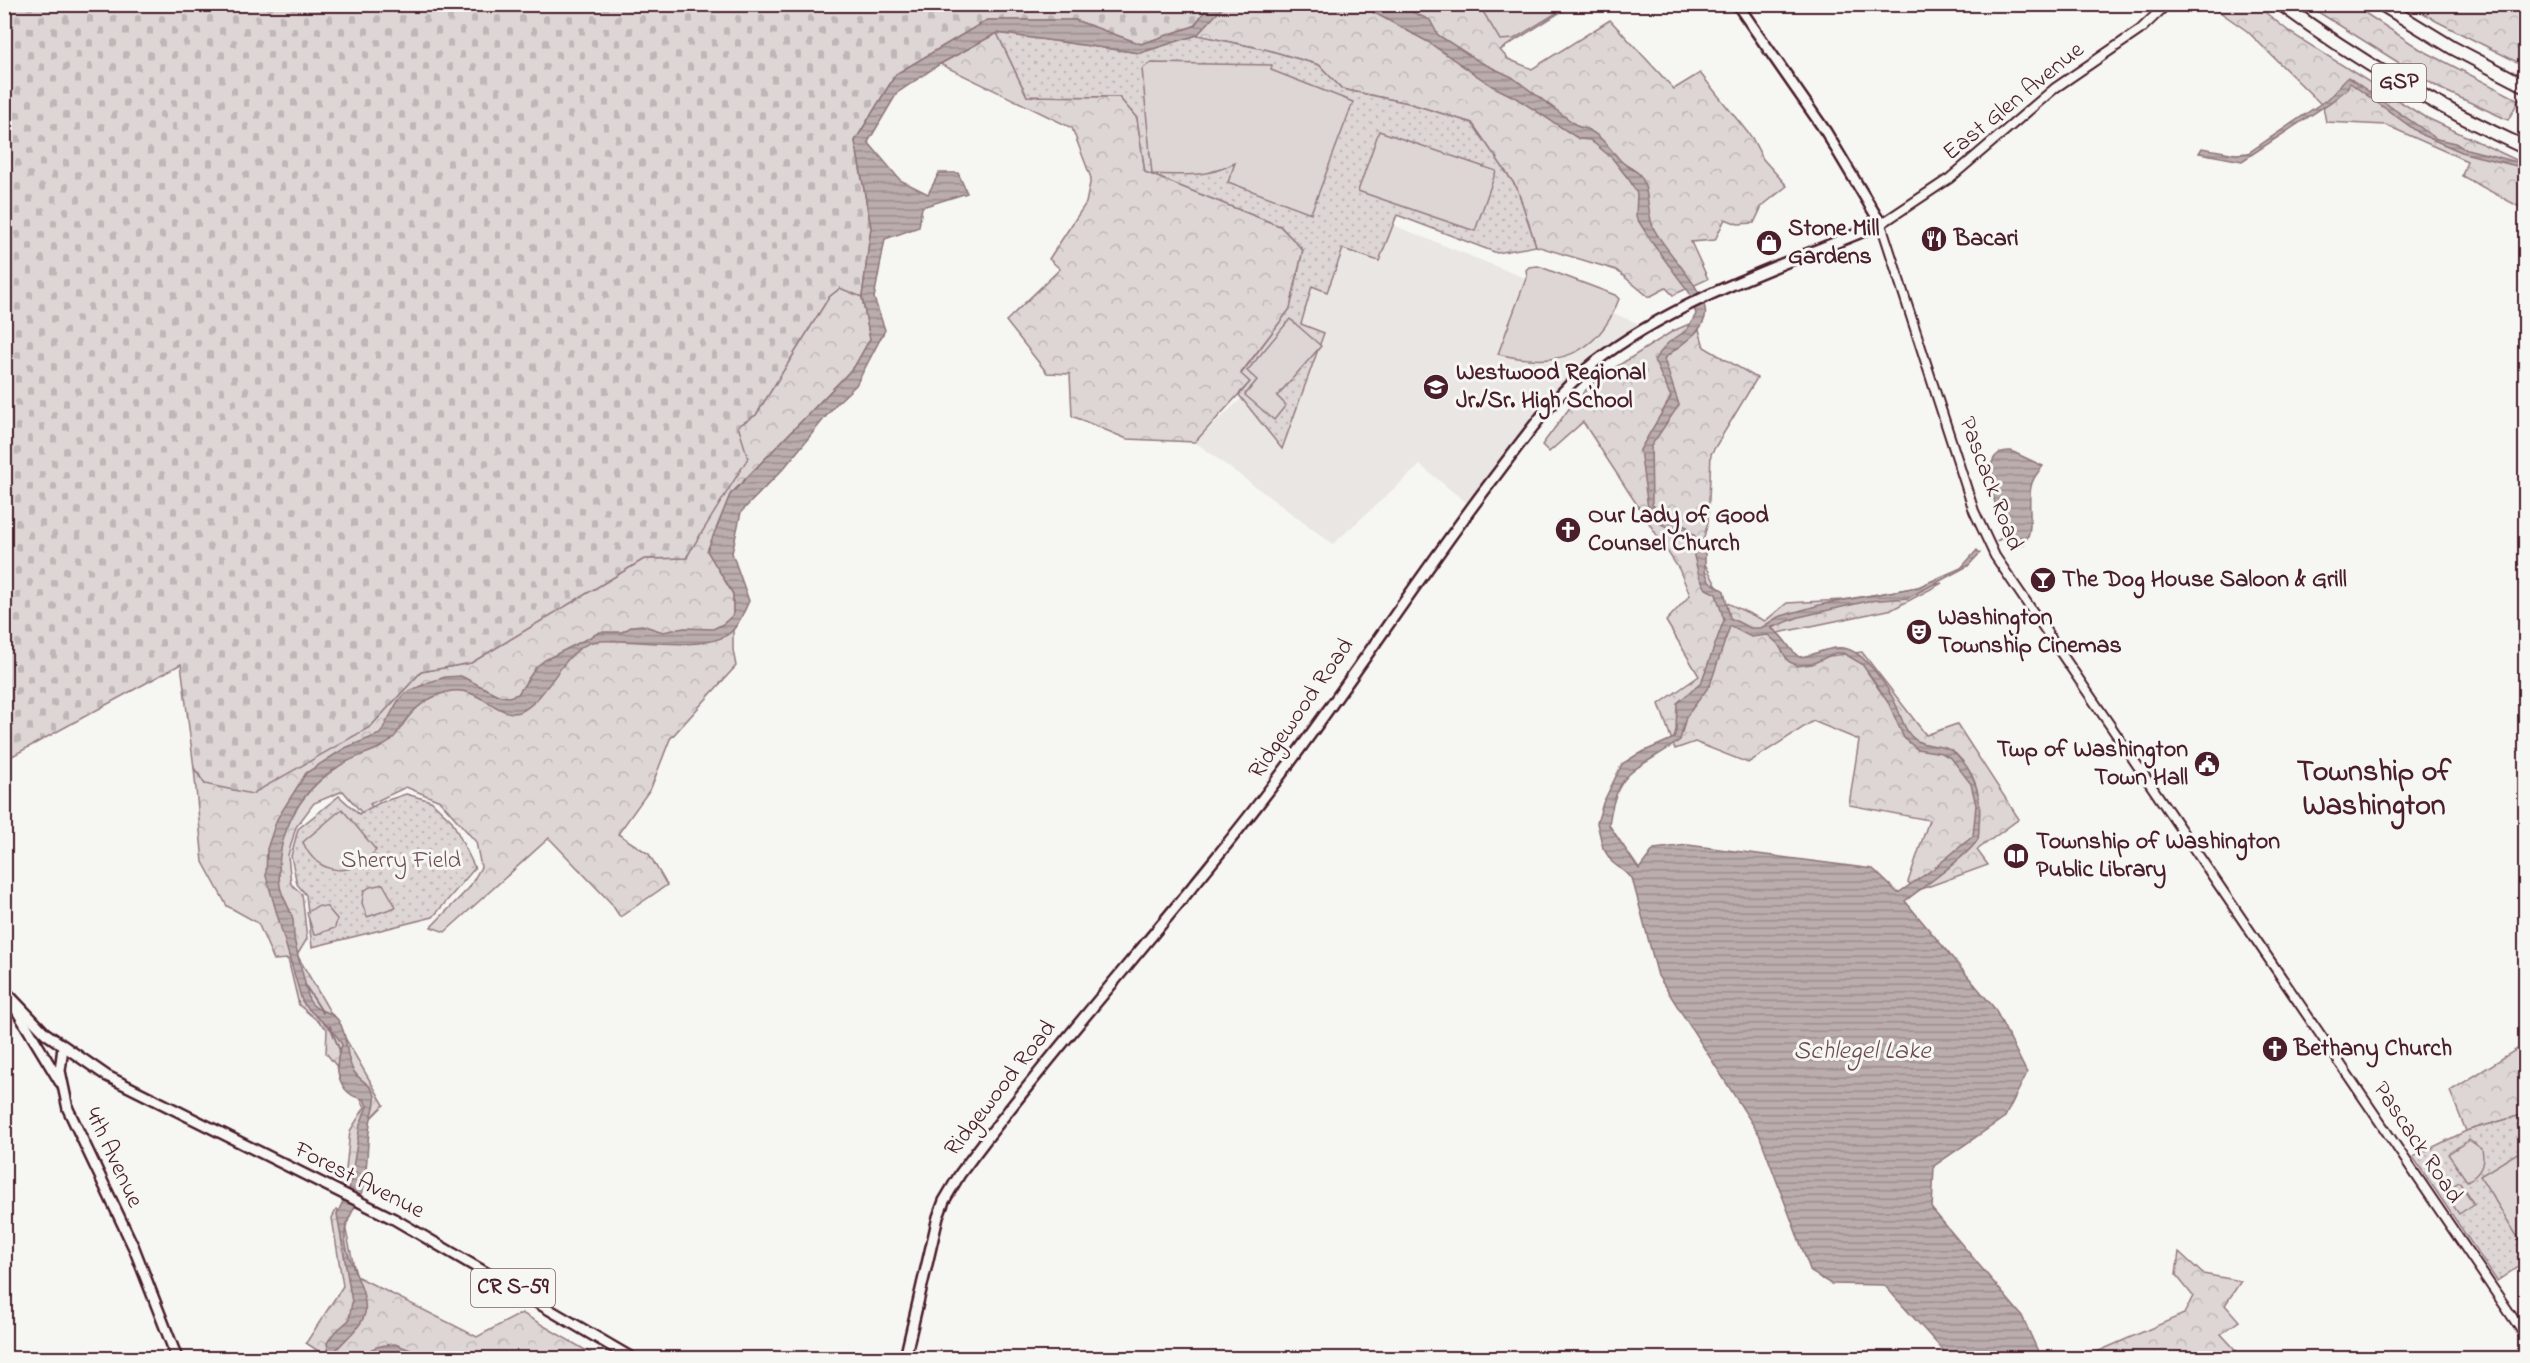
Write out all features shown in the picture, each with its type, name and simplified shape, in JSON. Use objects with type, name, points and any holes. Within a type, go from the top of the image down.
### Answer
[{"type":"highway","name":"GSP","points":[[2281,4],[2325,36],[2411,90],[2526,148]]},
{"type":"highway","name":"GSP","points":[[2381,4],[2445,44],[2526,86]]},
{"type":"main road","name":"Pascack Road","points":[[1737,4],[1826,132],[1881,224]]},
{"type":"main road","name":"Ridgewood Road","points":[[905,1359],[938,1217],[960,1173],[1087,1012],[1196,883],[1269,790],[1447,540],[1530,430],[1561,394],[1592,365],[1647,327],[1707,297],[1881,224]]},
{"type":"main road","points":[[5,991],[31,1020],[63,1047]]},
{"type":"main road","points":[[5,991],[62,1084]]},
{"type":"main road","name":"4th Avenue","points":[[63,1047],[62,1084],[68,1108],[134,1248],[177,1359]]},
{"type":"main road","name":"Forest Avenue","points":[[63,1047],[124,1085],[380,1212],[632,1359]]},
{"type":"street","name":"East Glen Avenue","points":[[1881,224],[1950,178],[2055,88],[2140,30],[2167,4]]},
{"type":"street","name":"Pascack Road","points":[[1881,224],[1974,511],[1995,556],[2526,1337]]},
{"type":"shaded area","name":"Westwood Regional Jr./Sr. High School","points":[[1393,225],[1647,327],[1576,379],[1472,507],[1420,465],[1333,544],[1195,442],[1245,395],[1323,332],[1300,324],[1312,286],[1327,292],[1343,249]]},
{"type":"green space","points":[[5,5],[1209,5],[1194,26],[1141,44],[1075,20],[987,20],[896,74],[855,141],[871,228],[862,297],[840,288],[829,297],[756,415],[738,426],[748,458],[686,558],[644,559],[471,663],[421,672],[370,727],[252,794],[205,784],[194,768],[181,664],[5,760]]},
{"type":"green space","points":[[1210,5],[1572,5],[1500,50],[1508,59],[1532,69],[1610,20],[1674,89],[1700,73],[1752,138],[1763,159],[1787,186],[1762,206],[1754,223],[1738,224],[1725,219],[1715,240],[1691,242],[1708,279],[1673,295],[1666,288],[1649,297],[1616,270],[1536,246],[1517,188],[1472,123],[1408,103],[1342,89],[1319,65],[1268,50],[1197,35]]},
{"type":"green space","points":[[1479,5],[1554,5],[1558,12],[1514,39],[1500,40]]},
{"type":"green space","points":[[2210,5],[2256,5],[2291,33],[2423,116],[2525,164],[2525,210],[2462,176],[2467,161],[2386,125],[2326,122],[2323,106],[2247,31]]},
{"type":"green space","points":[[2307,5],[2353,5],[2420,49],[2519,100],[2508,120],[2439,88]]},
{"type":"green space","points":[[2411,5],[2525,5],[2525,66],[2436,21]]},
{"type":"green space","points":[[997,33],[1027,96],[1119,97],[1137,118],[1145,172],[1280,226],[1303,250],[1290,309],[1241,373],[1250,382],[1195,442],[1127,439],[1072,416],[1070,374],[1047,373],[1006,321],[1060,269],[1049,259],[1086,203],[1091,178],[1072,128],[940,64]]},
{"type":"green space","points":[[997,33],[1140,53],[1197,35],[1268,50],[1319,65],[1342,89],[1408,103],[1472,123],[1517,188],[1536,246],[1497,253],[1397,215],[1379,261],[1343,249],[1327,292],[1312,286],[1301,324],[1324,333],[1282,449],[1239,395],[1250,382],[1241,374],[1290,309],[1303,250],[1280,226],[1145,172],[1137,118],[1119,97],[1027,96]]},
{"type":"green space","points":[[1150,63],[1272,65],[1271,70],[1353,102],[1311,213],[1228,182],[1235,163],[1204,173],[1152,174],[1142,69]]},
{"type":"green space","points":[[1379,131],[1496,171],[1475,231],[1358,191]]},
{"type":"green space","points":[[1538,266],[1615,295],[1619,299],[1610,319],[1586,346],[1571,354],[1537,360],[1498,354],[1527,276],[1526,270],[1529,267]]},
{"type":"green space","points":[[840,288],[862,297],[870,339],[854,367],[730,495],[708,551],[733,594],[733,650],[736,666],[670,739],[651,788],[618,834],[649,854],[667,885],[620,917],[611,903],[549,838],[445,932],[431,927],[469,888],[481,867],[476,842],[440,801],[406,787],[370,804],[382,818],[373,826],[343,791],[314,803],[296,827],[288,855],[291,884],[302,894],[307,939],[297,955],[384,1105],[367,1122],[354,1183],[345,1179],[350,1131],[365,1107],[358,1093],[326,1053],[327,1029],[299,1005],[288,959],[274,960],[258,923],[227,906],[203,862],[194,768],[205,784],[370,727],[421,672],[471,663],[644,559],[687,558],[737,426],[756,415],[829,297]]},
{"type":"green space","points":[[1290,319],[1321,346],[1277,396],[1286,405],[1274,420],[1245,395],[1257,380],[1247,371]]},
{"type":"green space","points":[[1701,319],[1698,326],[1704,347],[1757,378],[1711,454],[1708,522],[1701,548],[1705,564],[1725,602],[1765,621],[1787,603],[1843,600],[1942,583],[1893,609],[1773,634],[1796,660],[1862,652],[1926,735],[1957,724],[2019,819],[1977,850],[1988,865],[1916,891],[1908,882],[1929,820],[1849,805],[1859,740],[1813,721],[1748,763],[1695,742],[1675,749],[1659,704],[1699,676],[1666,621],[1690,595],[1679,569],[1583,422],[1549,452],[1542,445],[1574,402],[1597,379],[1673,331]]},
{"type":"green space","name":"Sherry Field","points":[[406,794],[431,801],[452,821],[475,868],[433,917],[312,947],[306,895],[297,884],[291,856],[298,829],[339,796],[359,814],[379,803]]},
{"type":"green space","points":[[342,809],[376,850],[357,865],[336,870],[317,862],[309,854],[303,842]]},
{"type":"green space","points":[[383,884],[396,907],[367,917],[362,903],[364,891]]},
{"type":"green space","points":[[317,906],[327,907],[337,919],[335,928],[314,935],[307,913]]},
{"type":"green space","points":[[2525,1044],[2525,1114],[2466,1131],[2450,1091]]},
{"type":"green space","points":[[2525,1114],[2525,1262],[2497,1281],[2413,1157],[2466,1131]]},
{"type":"green space","points":[[2469,1140],[2482,1149],[2483,1159],[2479,1172],[2467,1181],[2448,1154]]},
{"type":"green space","points":[[2519,1152],[2525,1163],[2525,1249],[2480,1176]]},
{"type":"green space","points":[[2459,1182],[2474,1204],[2459,1214],[2444,1192]]},
{"type":"green space","points":[[336,1210],[345,1214],[343,1217],[356,1276],[477,1337],[522,1313],[599,1358],[329,1358],[306,1343],[343,1286],[332,1218]]},
{"type":"green space","points":[[2179,1252],[2203,1274],[2241,1281],[2225,1305],[2239,1321],[2221,1334],[2243,1358],[2083,1358],[2184,1314],[2193,1296],[2176,1275]]},
{"type":"water","points":[[1209,5],[1225,5],[1197,35],[1140,53],[997,33],[940,64],[897,93],[868,142],[900,180],[928,194],[939,173],[958,173],[967,193],[922,207],[919,227],[885,239],[874,298],[885,330],[856,385],[836,404],[784,468],[741,512],[732,553],[749,601],[739,622],[731,632],[719,639],[687,644],[598,641],[586,645],[566,661],[532,704],[522,711],[513,713],[469,693],[458,691],[440,694],[417,708],[390,742],[338,767],[323,778],[300,803],[291,818],[281,851],[279,868],[281,890],[292,916],[294,940],[309,1000],[338,1020],[344,1032],[351,1066],[354,1072],[372,1089],[375,1098],[369,1127],[364,1182],[347,1223],[345,1234],[348,1254],[363,1294],[365,1313],[357,1328],[337,1349],[336,1354],[340,1358],[330,1358],[327,1343],[333,1334],[349,1320],[352,1302],[337,1214],[350,1186],[360,1125],[367,1106],[364,1099],[355,1097],[343,1086],[338,1070],[342,1045],[338,1038],[302,1001],[266,876],[267,849],[277,819],[306,773],[345,748],[380,734],[398,701],[405,693],[427,683],[445,677],[461,676],[500,696],[509,697],[518,694],[536,667],[545,660],[600,632],[622,632],[633,626],[642,625],[663,632],[684,628],[713,629],[723,624],[733,615],[733,594],[707,551],[730,495],[854,367],[870,339],[862,297],[871,227],[855,141],[896,74],[987,20],[1075,20],[1141,44],[1194,26]]},
{"type":"water","name":"Schlegel Lake","points":[[1360,5],[1397,5],[1430,20],[1438,35],[1480,62],[1512,77],[1579,127],[1597,135],[1621,161],[1637,172],[1642,179],[1653,227],[1694,284],[1705,307],[1705,317],[1699,329],[1664,359],[1679,405],[1651,446],[1652,504],[1662,517],[1687,527],[1705,548],[1705,571],[1709,581],[1724,591],[1730,618],[1750,628],[1761,628],[1778,617],[1823,604],[1918,587],[1961,568],[1977,550],[1980,553],[1968,566],[1908,598],[1868,601],[1799,617],[1771,628],[1799,657],[1837,648],[1851,650],[1859,655],[1875,671],[1888,690],[1911,736],[1921,743],[1951,750],[1963,762],[1973,778],[1980,805],[1978,839],[1956,862],[1905,901],[1995,1009],[2027,1073],[2005,1117],[1934,1166],[1932,1209],[2022,1316],[2041,1358],[1950,1358],[1884,1285],[1831,1284],[1811,1272],[1759,1134],[1658,976],[1632,878],[1612,862],[1603,848],[1597,823],[1603,803],[1622,764],[1674,738],[1677,703],[1701,683],[1724,620],[1716,594],[1706,589],[1699,576],[1691,544],[1679,533],[1659,523],[1648,508],[1640,450],[1671,397],[1654,360],[1668,343],[1687,330],[1696,314],[1689,292],[1636,217],[1637,194],[1612,158],[1590,140],[1579,139],[1516,98],[1492,86],[1428,42]],"holes":[[[1730,626],[1751,637],[1768,635],[1778,644],[1788,661],[1797,666],[1812,664],[1835,653],[1843,653],[1862,664],[1889,704],[1904,738],[1917,749],[1942,753],[1952,759],[1971,784],[1976,805],[1973,836],[1933,869],[1898,893],[1873,869],[1688,845],[1654,849],[1639,869],[1609,825],[1618,790],[1624,779],[1633,771],[1680,740],[1686,717],[1710,685]]]},
{"type":"water","points":[[2348,77],[2437,139],[2525,164],[2525,168],[2464,153],[2422,135],[2350,83],[2346,90],[2331,102],[2242,161],[2199,153],[2202,148],[2236,154],[2248,153],[2329,98]]},
{"type":"water","points":[[2011,451],[2043,466],[2032,483],[2029,531],[2023,545],[2007,529],[2000,516],[1991,487],[1992,462],[1998,454]]},
{"type":"water","points":[[395,1344],[413,1351],[422,1358],[397,1356],[361,1358],[372,1349]]},
{"type":"waterway","points":[[1997,541],[2008,534]]},
{"type":"waterway","points":[[305,985],[323,1013]]},
{"type":"waterway","points":[[330,1026],[340,1051]]},
{"type":"place","name":"Bacari","points":[[1934,239]]},
{"type":"place","name":"Stone Mill Gardens","points":[[1769,243]]},
{"type":"place","name":"Westwood Regional Jr./Sr. High School","points":[[1436,387]]},
{"type":"place","name":"Our Lady of Good Counsel Church","points":[[1568,530]]},
{"type":"place","name":"The Dog House Saloon & Grill","points":[[2043,580]]},
{"type":"place","name":"Washington Township Cinemas","points":[[1919,632]]},
{"type":"place","name":"Twp of Washington Town Hall","points":[[2207,764]]},
{"type":"place","name":"Township of Washington Public Library","points":[[2016,856]]},
{"type":"place","name":"Bethany Church","points":[[2275,1049]]},
{"type":"district","name":"Township of Washington","points":[[2374,790]]}]
